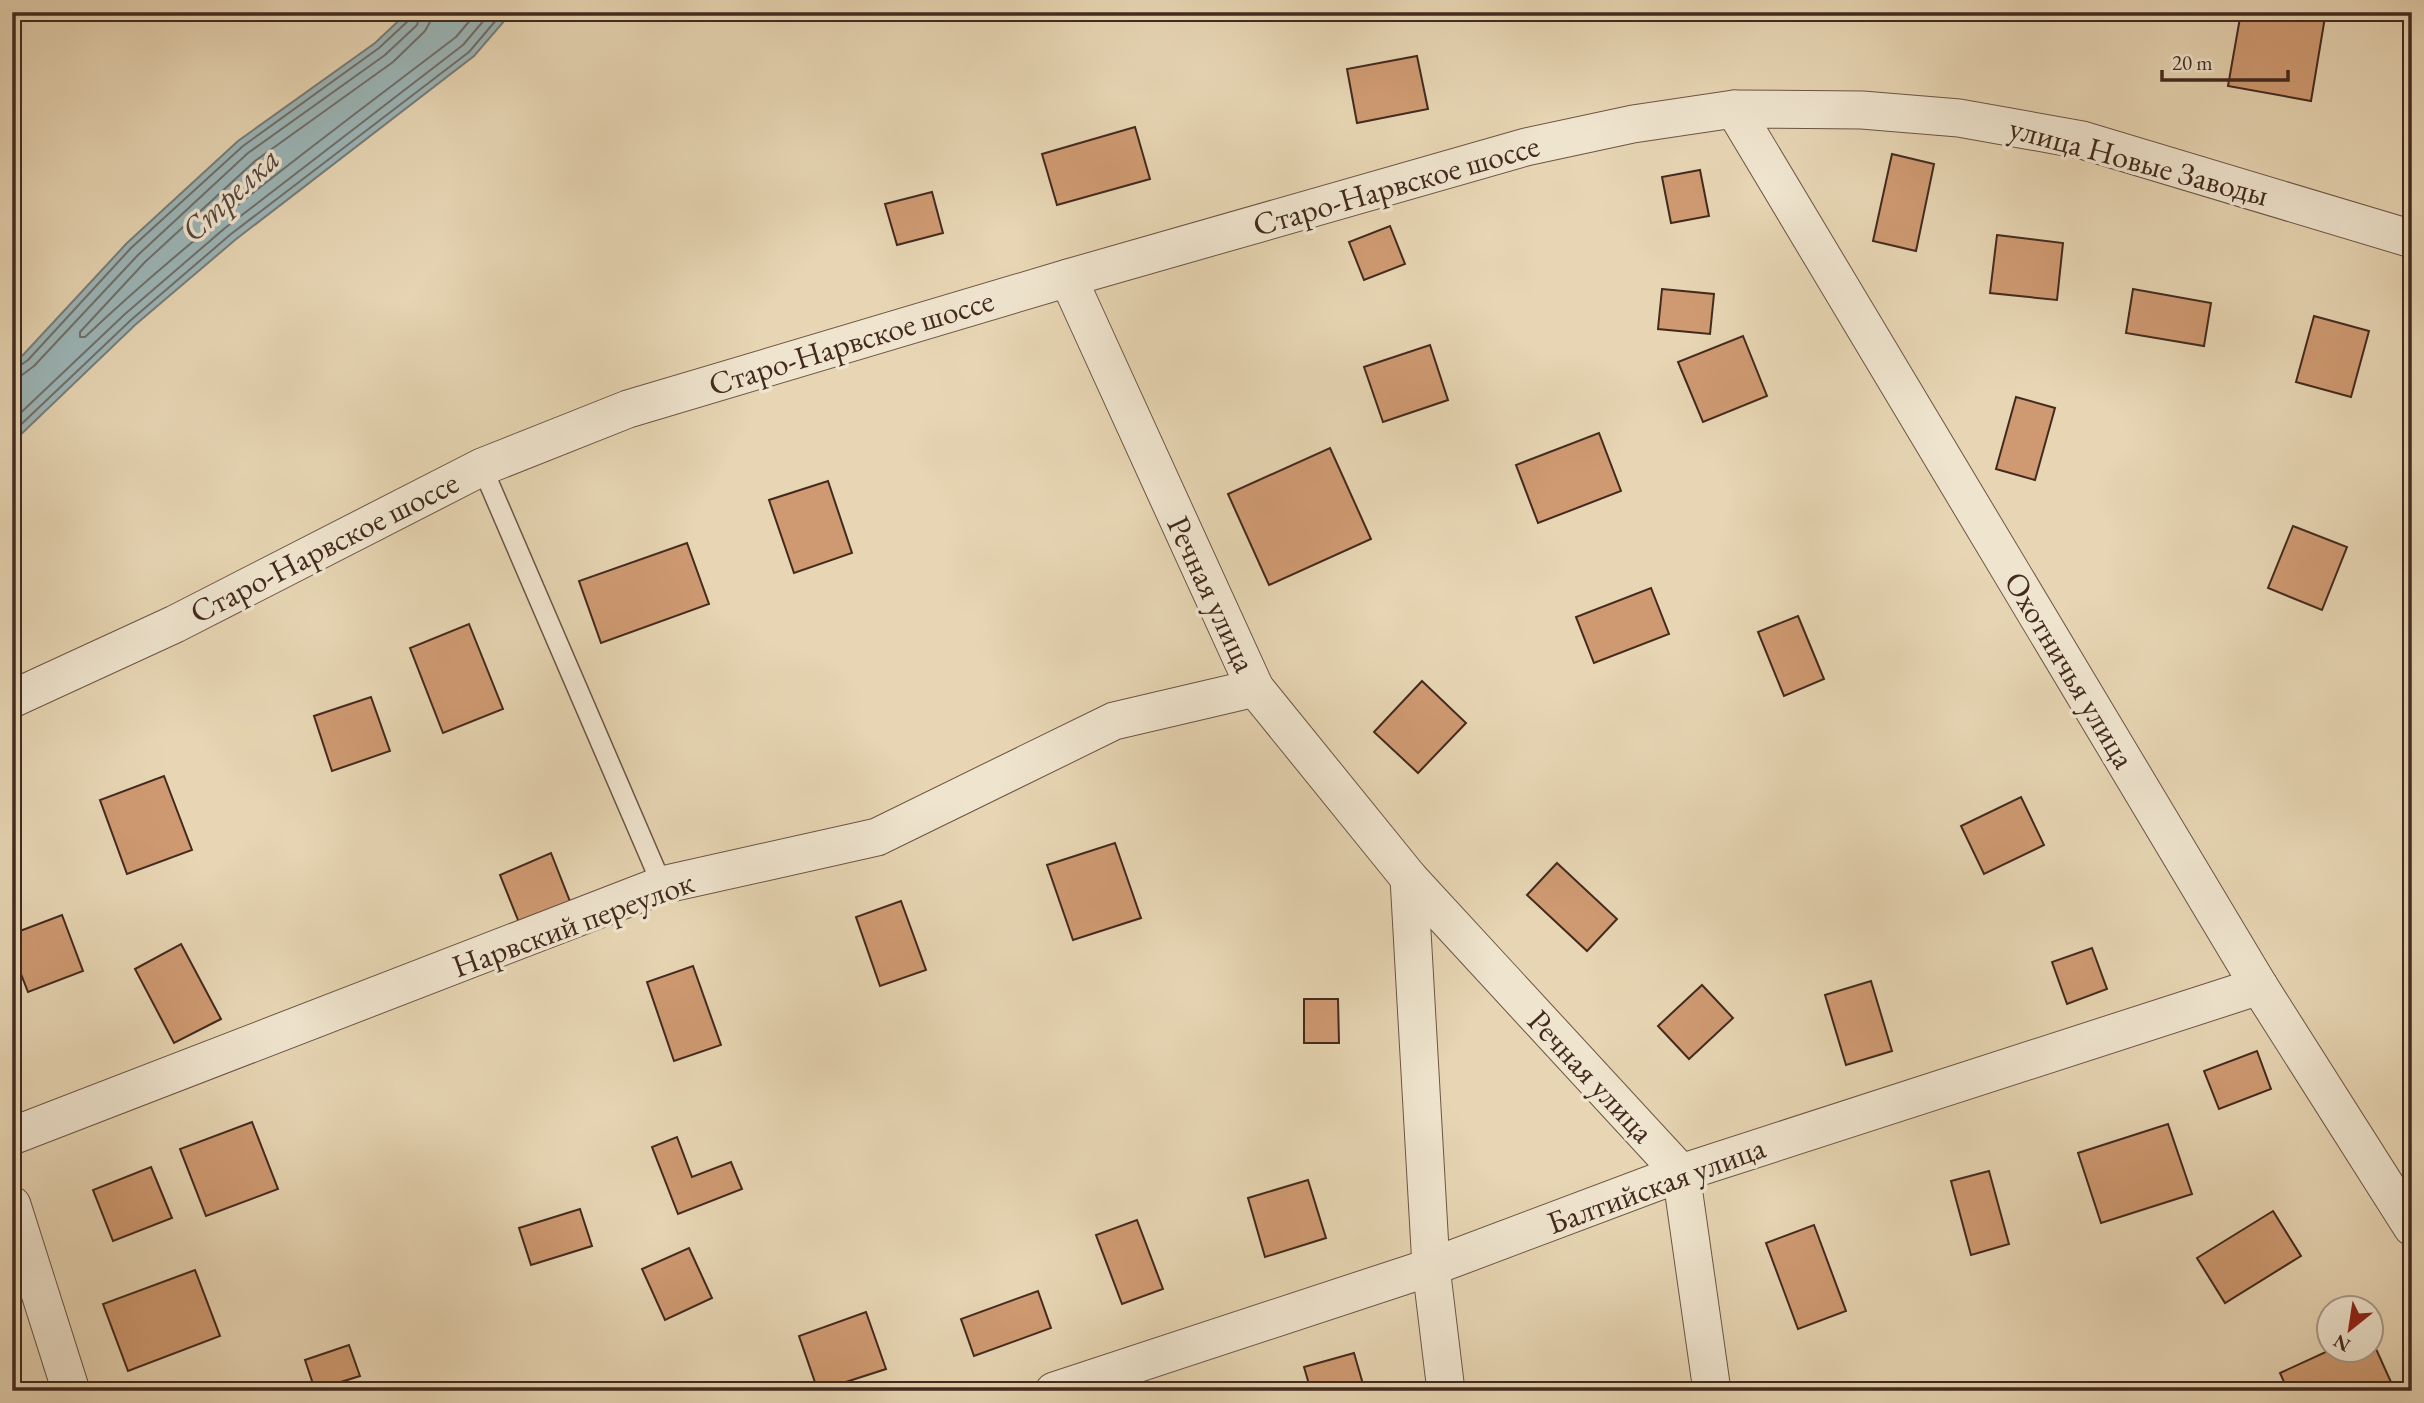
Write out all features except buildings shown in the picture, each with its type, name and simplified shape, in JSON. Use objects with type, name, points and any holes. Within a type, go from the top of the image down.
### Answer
[{"type":"street","name":"улица Новые Заводы","points":[[1734,109],[1862,110],[1945,117],[2082,140],[2412,239]]},
{"type":"street","name":"Старо-Нарвское шоссе","points":[[12,699],[175,624],[482,467],[628,409],[1068,278],[1526,147],[1633,124],[1734,109]]},
{"type":"street","name":"Охотничья улица","points":[[1734,109],[2259,986],[2412,1227]]},
{"type":"street","name":"Речная улица","points":[[1068,278],[1255,688],[1409,878],[1681,1173]]},
{"type":"street","name":"Нарвский переулок","points":[[12,1136],[662,885],[877,837],[1114,721],[1255,688]]},
{"type":"street","points":[[1409,878],[1431,1267],[1446,1391]]},
{"type":"street","name":"Балтийская улица","points":[[1054,1391],[1431,1267],[1681,1173],[2259,986]]},
{"type":"street","points":[[1681,1173],[1712,1391]]},
{"type":"street","points":[[12,1205],[71,1391]]},
{"type":"lane","points":[[482,467],[662,885]]},
{"type":"water","name":"Стрелка","points":[[408,12],[512,12],[474,56],[235,240],[135,325],[12,443],[12,363],[23,355],[127,243],[238,141],[375,43]]}]
